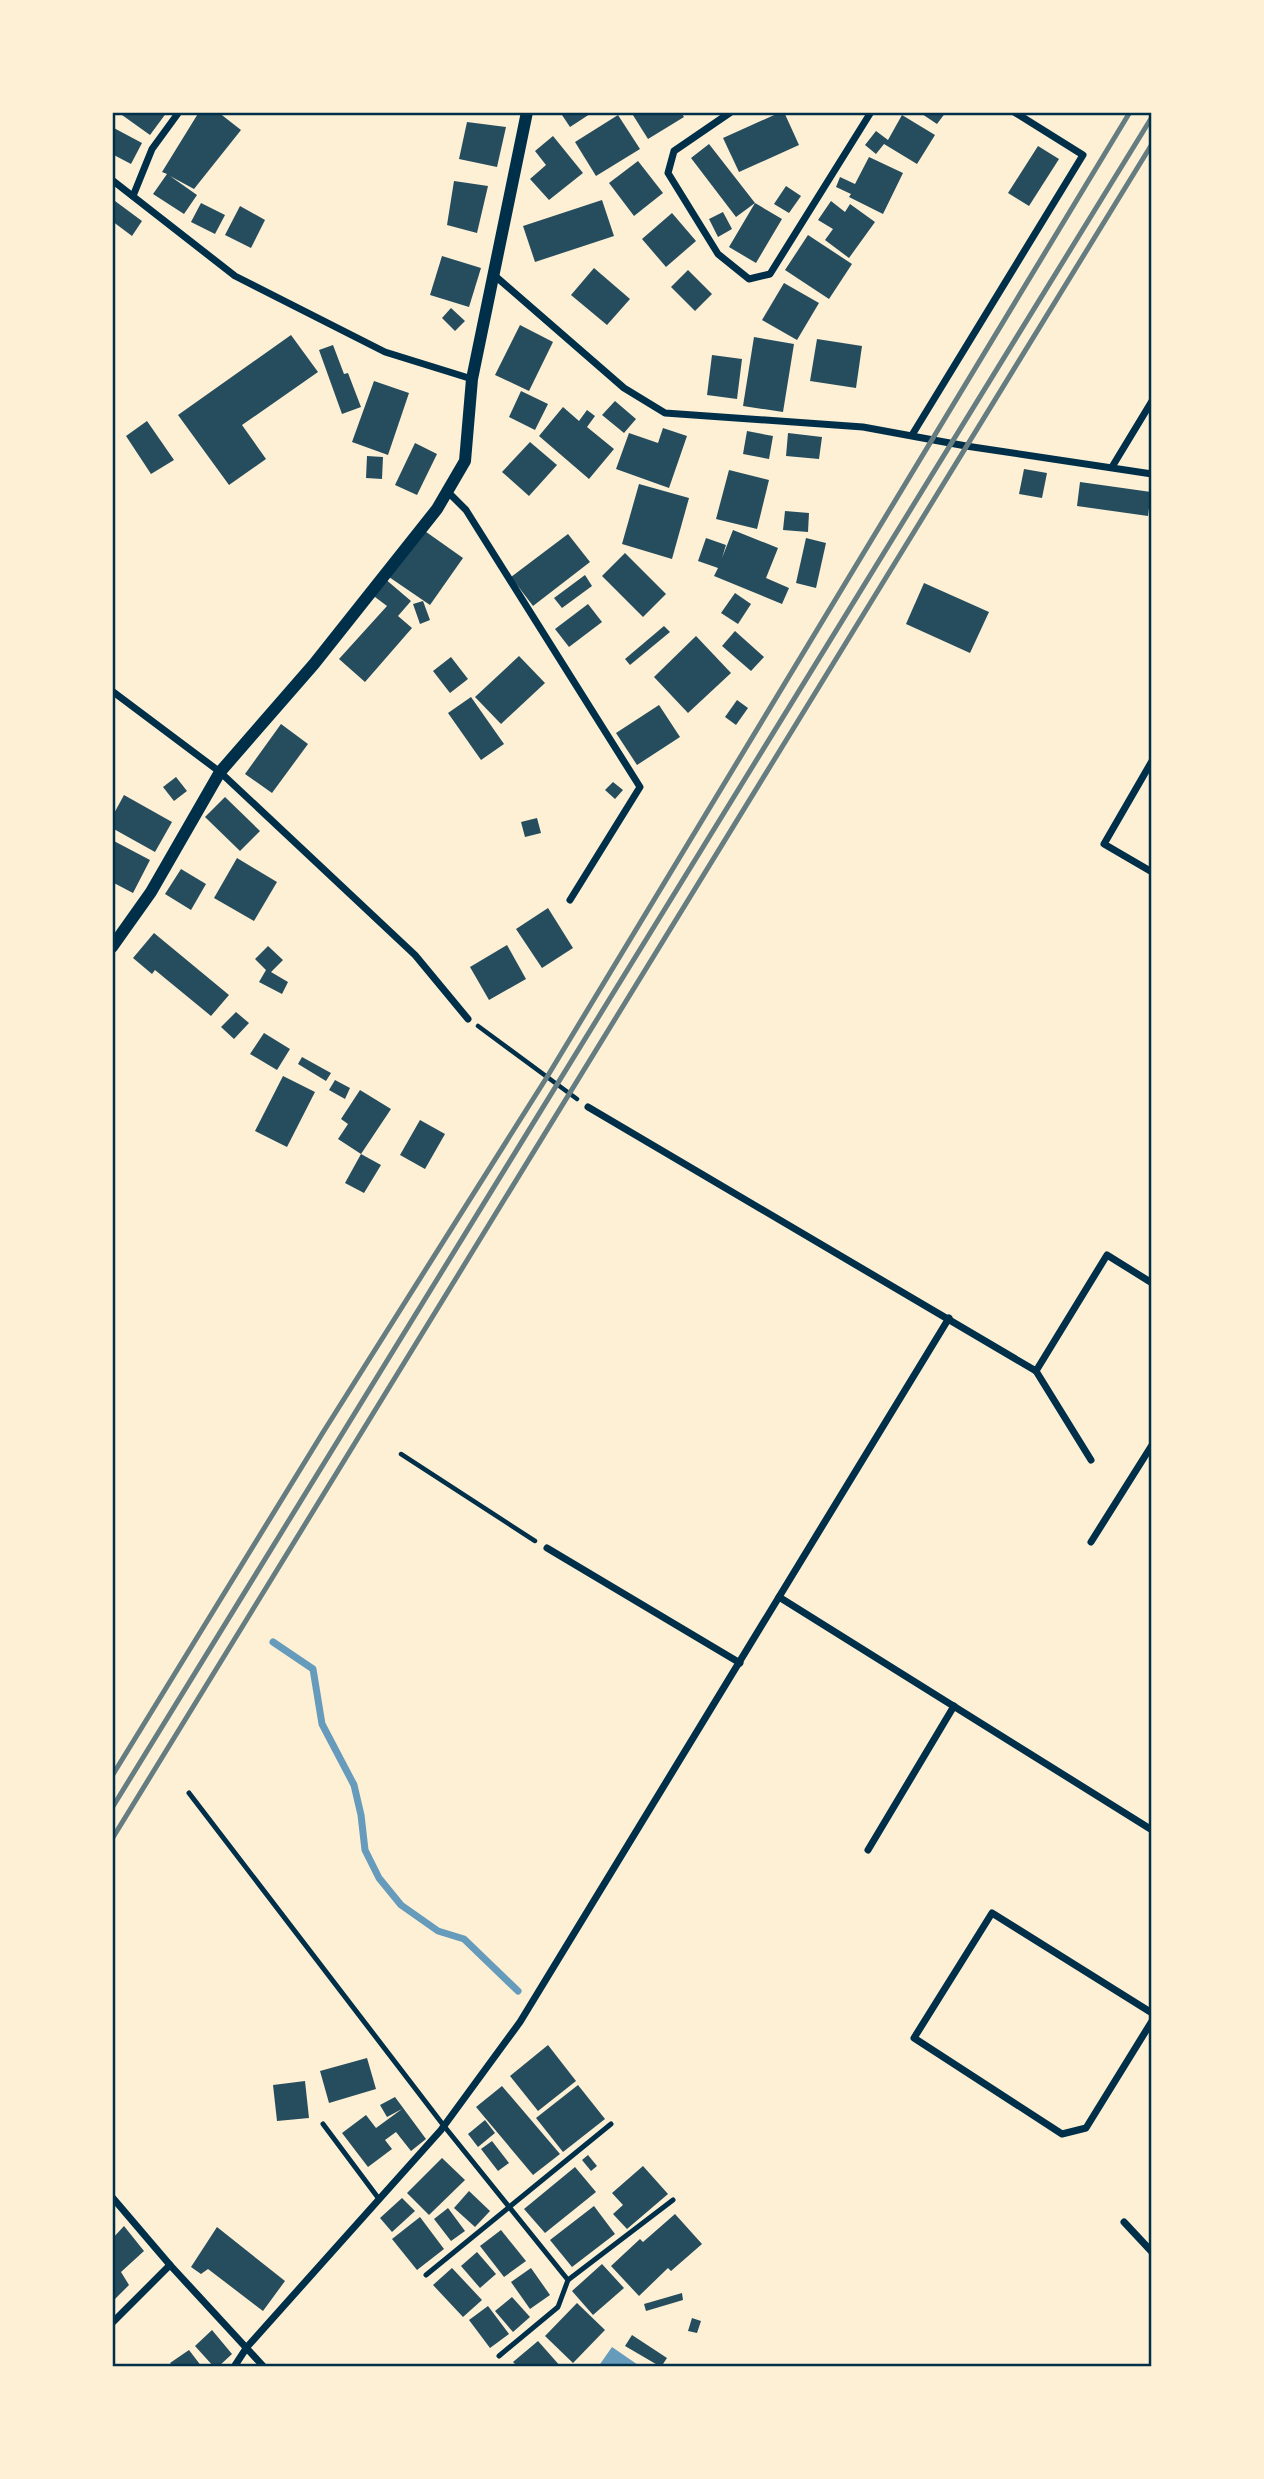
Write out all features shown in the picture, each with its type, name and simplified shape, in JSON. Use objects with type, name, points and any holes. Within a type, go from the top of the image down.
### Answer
[{"type":"street","points":[[133,196],[152,149],[179,112]]},
{"type":"street","points":[[112,947],[151,892],[220,772],[314,664],[437,509],[465,461],[472,379],[527,112]]},
{"type":"street","points":[[731,112],[674,151],[668,173],[718,254],[749,279],[770,274],[871,112]]},
{"type":"street","points":[[912,435],[1083,155],[1014,112]]},
{"type":"street","points":[[112,180],[235,276],[385,352],[472,379]]},
{"type":"street","points":[[494,275],[624,388],[665,413],[863,427],[966,446],[1152,474]]},
{"type":"street","points":[[1112,467],[1152,401]]},
{"type":"street","points":[[447,491],[466,510],[640,787],[570,900]]},
{"type":"street","points":[[112,691],[220,772],[415,955],[468,1019]]},
{"type":"street","points":[[1152,761],[1104,844],[1152,872]]},
{"type":"street","points":[[588,1107],[1036,1371],[1091,1460]]},
{"type":"street","points":[[1036,1371],[1107,1255],[1152,1283]]},
{"type":"street","points":[[234,2367],[247,2347],[444,2126],[520,2022],[949,1318]]},
{"type":"street","points":[[1091,1542],[1152,1445]]},
{"type":"street","points":[[547,1548],[740,1663]]},
{"type":"street","points":[[779,1597],[1152,1830]]},
{"type":"street","points":[[868,1850],[954,1706]]},
{"type":"street","points":[[1152,2013],[992,1913],[914,2038],[1062,2134],[1086,2128],[1152,2021]]},
{"type":"street","points":[[112,2197],[170,2266],[264,2367]]},
{"type":"street","points":[[1124,2222],[1152,2252]]},
{"type":"street","points":[[112,2323],[170,2266]]},
{"type":"lane","points":[[189,1793],[444,2126],[568,2280]]},
{"type":"lane","points":[[323,2124],[379,2199]]},
{"type":"lane","points":[[426,2275],[611,2124]]},
{"type":"lane","points":[[499,2356],[558,2307],[568,2280],[673,2200]]},
{"type":"path","points":[[468,1019],[588,1107]]},
{"type":"path","points":[[401,1454],[547,1548]]},
{"type":"water","points":[[612,2347],[641,2367],[598,2367]]},
{"type":"building","points":[[124,112],[167,112],[150,135],[122,115]]},
{"type":"building","points":[[199,112],[218,112],[241,130],[194,189],[170,176],[197,195],[184,214],[153,194],[167,174],[162,172]]},
{"type":"building","points":[[560,112],[593,112],[570,127]]},
{"type":"building","points":[[631,112],[681,112],[684,117],[648,139]]},
{"type":"building","points":[[784,112],[799,145],[739,172],[723,138]]},
{"type":"building","points":[[919,112],[946,112],[937,124]]},
{"type":"building","points":[[618,115],[640,149],[596,176],[575,142]]},
{"type":"building","points":[[902,115],[935,135],[917,164],[884,144],[876,154],[865,145],[876,131],[888,140]]},
{"type":"building","points":[[467,122],[506,127],[497,167],[459,159]]},
{"type":"building","points":[[112,127],[142,143],[131,164],[112,154]]},
{"type":"building","points":[[553,136],[583,173],[549,200],[530,179],[546,165],[535,151]]},
{"type":"building","points":[[709,144],[755,203],[736,217],[691,158]]},
{"type":"building","points":[[1038,146],[1059,159],[1029,206],[1008,193]]},
{"type":"building","points":[[869,157],[903,173],[883,214],[849,197],[851,194],[836,187],[840,177],[855,184]]},
{"type":"building","points":[[638,161],[663,193],[634,216],[609,183]]},
{"type":"building","points":[[454,181],[488,186],[477,233],[447,225]]},
{"type":"building","points":[[786,186],[801,196],[789,213],[774,204]]},
{"type":"building","points":[[602,200],[614,236],[535,262],[523,226]]},
{"type":"building","points":[[115,201],[142,221],[132,236],[112,221],[112,205]]},
{"type":"building","points":[[831,201],[845,212],[850,204],[875,222],[849,258],[825,240],[833,229],[818,220]]},
{"type":"building","points":[[201,203],[225,215],[215,234],[191,222]]},
{"type":"building","points":[[755,203],[782,219],[756,263],[729,247]]},
{"type":"building","points":[[240,206],[265,220],[251,248],[225,235]]},
{"type":"building","points":[[723,212],[732,229],[718,237],[709,219]]},
{"type":"building","points":[[672,213],[696,241],[666,267],[642,239]]},
{"type":"building","points":[[808,235],[852,264],[829,299],[785,270]]},
{"type":"building","points":[[442,256],[481,268],[469,307],[430,295]]},
{"type":"building","points":[[594,268],[630,299],[607,325],[571,295]]},
{"type":"building","points":[[688,270],[712,294],[695,311],[671,287]]},
{"type":"building","points":[[784,283],[819,303],[797,340],[762,320]]},
{"type":"building","points":[[451,308],[465,321],[455,331],[442,318]]},
{"type":"building","points":[[520,325],[553,342],[529,391],[495,375]]},
{"type":"building","points":[[291,335],[318,372],[242,425],[266,459],[229,485],[178,415]]},
{"type":"building","points":[[754,337],[794,344],[783,412],[743,406]]},
{"type":"building","points":[[817,339],[862,346],[856,388],[810,381]]},
{"type":"building","points":[[333,345],[344,374],[348,373],[361,407],[342,414],[319,350]]},
{"type":"building","points":[[712,355],[742,359],[737,399],[707,395]]},
{"type":"building","points":[[374,381],[409,393],[388,455],[352,442]]},
{"type":"building","points":[[521,391],[548,404],[535,430],[509,417]]},
{"type":"building","points":[[615,401],[636,419],[624,433],[602,415]]},
{"type":"building","points":[[563,407],[579,421],[587,410],[595,416],[587,427],[614,449],[589,479],[539,436]]},
{"type":"building","points":[[147,421],[174,460],[151,474],[126,436]]},
{"type":"building","points":[[663,428],[687,436],[669,488],[616,469],[629,433],[658,443]]},
{"type":"building","points":[[747,431],[773,436],[769,459],[743,454]]},
{"type":"building","points":[[788,433],[822,437],[819,459],[786,456]]},
{"type":"building","points":[[530,442],[557,465],[529,496],[502,472]]},
{"type":"building","points":[[415,443],[437,454],[417,495],[395,485]]},
{"type":"building","points":[[367,456],[383,457],[382,479],[366,478]]},
{"type":"building","points":[[1024,469],[1047,473],[1042,498],[1019,494]]},
{"type":"building","points":[[729,470],[769,480],[757,529],[716,519]]},
{"type":"building","points":[[1080,482],[1151,492],[1148,516],[1077,506]]},
{"type":"building","points":[[639,484],[689,498],[672,559],[622,544]]},
{"type":"building","points":[[785,511],[809,513],[808,532],[783,530]]},
{"type":"building","points":[[422,529],[463,558],[430,605],[389,577]]},
{"type":"building","points":[[733,530],[778,548],[766,578],[789,588],[782,604],[714,576],[718,568],[698,561],[706,538],[726,545],[722,558]]},
{"type":"building","points":[[568,534],[590,562],[533,606],[511,577]]},
{"type":"building","points":[[806,538],[826,543],[816,588],[796,583]]},
{"type":"building","points":[[625,553],[666,594],[643,617],[602,576]]},
{"type":"building","points":[[585,575],[592,586],[562,608],[554,598]]},
{"type":"building","points":[[384,578],[411,601],[398,616],[412,628],[365,682],[339,659],[387,606],[371,594]]},
{"type":"building","points":[[924,583],[989,612],[970,653],[906,624]]},
{"type":"building","points":[[735,593],[751,604],[738,624],[721,613]]},
{"type":"building","points":[[423,601],[430,620],[420,624],[413,604]]},
{"type":"building","points":[[588,604],[602,622],[569,647],[555,629]]},
{"type":"building","points":[[664,626],[670,632],[630,665],[625,659]]},
{"type":"building","points":[[735,631],[764,657],[751,671],[722,646]]},
{"type":"building","points":[[696,636],[731,673],[688,713],[654,677]]},
{"type":"building","points":[[519,656],[545,683],[501,724],[475,697]]},
{"type":"building","points":[[451,657],[468,679],[450,693],[433,671]]},
{"type":"building","points":[[471,697],[504,744],[481,760],[448,713]]},
{"type":"building","points":[[737,700],[748,708],[736,725],[725,717]]},
{"type":"building","points":[[659,705],[680,737],[637,765],[616,733]]},
{"type":"building","points":[[281,724],[308,744],[272,793],[245,774]]},
{"type":"building","points":[[176,777],[187,791],[174,801],[163,787]]},
{"type":"building","points":[[613,782],[623,790],[615,799],[605,790]]},
{"type":"building","points":[[124,795],[172,822],[155,852],[112,828],[112,817]]},
{"type":"building","points":[[225,797],[260,831],[240,851],[205,817]]},
{"type":"building","points":[[537,818],[541,833],[525,837],[521,822]]},
{"type":"building","points":[[112,840],[150,860],[133,893],[112,882]]},
{"type":"building","points":[[237,858],[277,882],[254,921],[214,898]]},
{"type":"building","points":[[181,869],[206,884],[191,910],[165,894]]},
{"type":"building","points":[[548,908],[573,948],[542,968],[516,929]]},
{"type":"building","points":[[154,933],[229,995],[211,1016],[155,970],[152,974],[133,958]]},
{"type":"building","points":[[507,945],[526,979],[489,1000],[470,967]]},
{"type":"building","points":[[268,946],[283,960],[271,972],[288,982],[282,994],[259,982],[266,970],[255,959]]},
{"type":"building","points":[[236,1012],[249,1023],[234,1039],[221,1027]]},
{"type":"building","points":[[264,1033],[290,1049],[277,1070],[250,1054]]},
{"type":"building","points":[[302,1057],[331,1073],[326,1081],[298,1064]]},
{"type":"building","points":[[283,1076],[315,1092],[287,1147],[255,1131]]},
{"type":"building","points":[[335,1080],[350,1088],[345,1099],[329,1090]]},
{"type":"building","points":[[360,1090],[391,1109],[361,1154],[338,1139],[348,1124],[341,1119]]},
{"type":"building","points":[[420,1120],[445,1134],[425,1169],[400,1155]]},
{"type":"building","points":[[361,1154],[381,1165],[364,1193],[345,1183]]},
{"type":"building","points":[[548,2045],[576,2081],[538,2111],[510,2076]]},
{"type":"building","points":[[367,2058],[376,2089],[329,2103],[320,2071]]},
{"type":"building","points":[[305,2081],[309,2118],[277,2121],[273,2085]]},
{"type":"building","points":[[578,2085],[605,2119],[563,2152],[536,2118]]},
{"type":"building","points":[[502,2086],[560,2154],[533,2175],[476,2107]]},
{"type":"building","points":[[395,2097],[426,2139],[411,2151],[396,2132],[385,2140],[392,2149],[368,2167],[342,2133],[366,2115],[376,2128],[402,2109],[387,2117],[380,2105]]},
{"type":"building","points":[[485,2120],[495,2133],[478,2147],[468,2134]]},
{"type":"building","points":[[492,2141],[509,2163],[498,2171],[481,2149]]},
{"type":"building","points":[[588,2155],[597,2166],[591,2171],[582,2160]]},
{"type":"building","points":[[442,2158],[465,2180],[429,2215],[407,2193]]},
{"type":"building","points":[[643,2166],[668,2194],[627,2229],[613,2214],[623,2205],[612,2193]]},
{"type":"building","points":[[575,2167],[596,2192],[545,2233],[524,2209]]},
{"type":"building","points":[[469,2191],[490,2211],[475,2227],[454,2208]]},
{"type":"building","points":[[402,2198],[415,2211],[392,2232],[380,2218]]},
{"type":"building","points":[[594,2206],[615,2234],[572,2267],[550,2240]]},
{"type":"building","points":[[448,2208],[465,2231],[451,2241],[434,2219]]},
{"type":"building","points":[[675,2214],[702,2244],[671,2271],[668,2268],[639,2296],[611,2266],[640,2239],[643,2242]]},
{"type":"building","points":[[420,2217],[444,2249],[417,2270],[392,2239]]},
{"type":"building","points":[[124,2226],[144,2251],[121,2272],[129,2285],[112,2302],[112,2239]]},
{"type":"building","points":[[217,2227],[285,2281],[263,2311],[208,2269],[201,2274],[191,2267]]},
{"type":"building","points":[[501,2230],[526,2261],[504,2277],[480,2246]]},
{"type":"building","points":[[477,2252],[496,2274],[480,2288],[461,2266]]},
{"type":"building","points":[[602,2264],[624,2288],[593,2315],[572,2291]]},
{"type":"building","points":[[452,2268],[482,2300],[463,2317],[433,2285]]},
{"type":"building","points":[[531,2268],[550,2295],[530,2309],[511,2282]]},
{"type":"building","points":[[682,2293],[683,2300],[646,2311],[644,2304]]},
{"type":"building","points":[[512,2297],[530,2317],[513,2332],[495,2311]]},
{"type":"building","points":[[577,2303],[605,2330],[573,2363],[545,2336]]},
{"type":"building","points":[[488,2306],[509,2334],[490,2348],[469,2320]]},
{"type":"building","points":[[692,2318],[701,2321],[697,2333],[688,2331]]},
{"type":"building","points":[[212,2330],[232,2354],[218,2367],[214,2367],[195,2346]]},
{"type":"building","points":[[632,2335],[667,2358],[661,2367],[625,2346]]},
{"type":"building","points":[[538,2341],[561,2367],[518,2367],[513,2362]]},
{"type":"building","points":[[189,2350],[202,2367],[174,2367],[170,2363]]},
{"type":"waterway","points":[[273,1642],[313,1669],[322,1724],[354,1785],[365,1850],[379,1878],[401,1905],[438,1931],[464,1939],[518,1991]]},
{"type":"railway","points":[[112,1776],[322,1434],[547,1077],[1130,112]]},
{"type":"railway","points":[[112,1808],[1152,117]]},
{"type":"railway","points":[[112,1839],[1152,144]]}]
